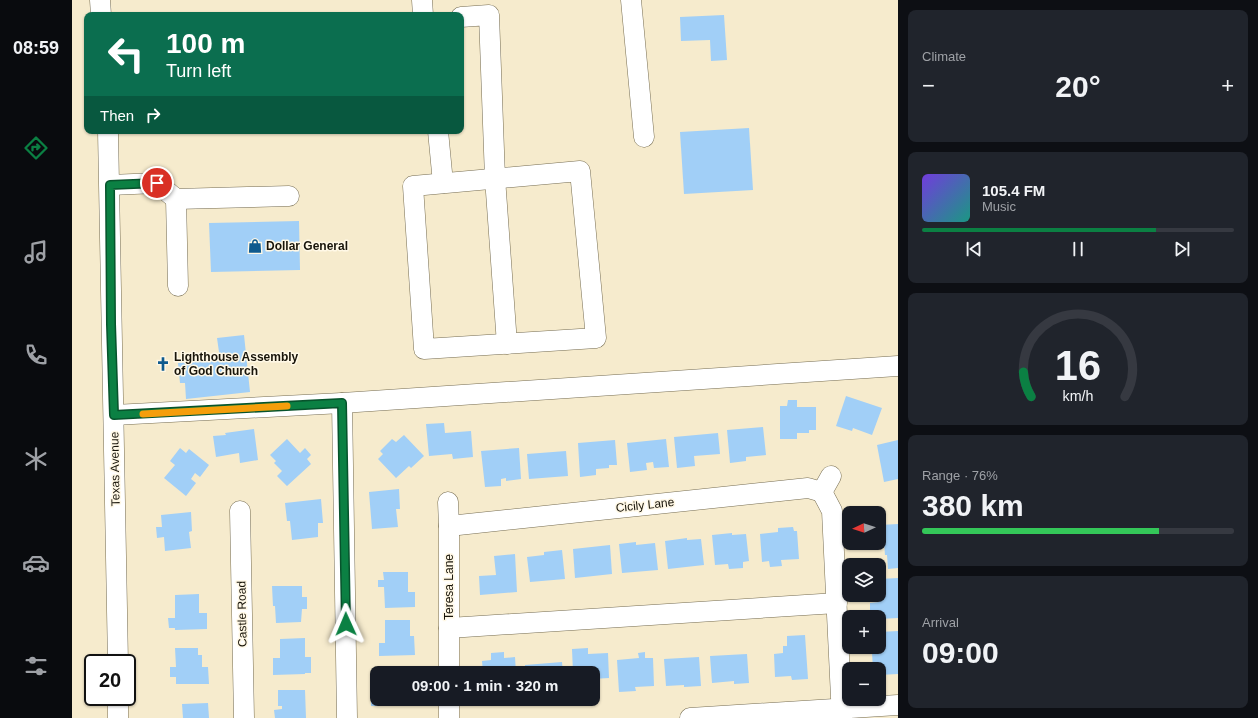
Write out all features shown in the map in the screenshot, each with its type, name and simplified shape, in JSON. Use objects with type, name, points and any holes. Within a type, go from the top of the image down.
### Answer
[{"type":"street","points":[[100,0],[101,12]]},
{"type":"street","points":[[422,0],[423,12]]},
{"type":"street","points":[[632,0],[644,137]]},
{"type":"street","points":[[464,17],[488,15],[495,178],[507,344]]},
{"type":"street","name":"Texas Avenue","points":[[108,134],[118,654]]},
{"type":"street","points":[[438,134],[443,183]]},
{"type":"street","points":[[580,171],[596,338],[424,349],[413,186],[495,178],[580,171]]},
{"type":"street","points":[[110,185],[157,183],[176,199],[289,196]]},
{"type":"street","points":[[176,199],[178,286]]},
{"type":"street","points":[[114,415],[342,403],[898,366]]},
{"type":"street","points":[[342,403],[347,718]]},
{"type":"street","name":"Cicily Lane","points":[[449,526],[808,488],[826,484],[832,511],[837,603]]},
{"type":"street","name":"Teresa Lane","points":[[448,502],[449,666]]},
{"type":"street","name":"Castle Road","points":[[240,511],[244,718]]},
{"type":"street","points":[[449,628],[837,603],[842,713]]},
{"type":"street","points":[[690,718],[842,713],[898,705]]},
{"type":"street","points":[[118,706],[118,718]]},
{"type":"street","points":[[449,706],[449,718]]},
{"type":"building","points":[[724,15],[727,60],[711,61],[710,40],[681,41],[680,17]]},
{"type":"building","points":[[749,128],[753,190],[684,194],[680,132]]},
{"type":"building","name":"Dollar General","points":[[299,221],[300,270],[211,272],[209,223]]},
{"type":"building","points":[[244,335],[250,392],[186,399],[185,383],[180,383],[178,363],[220,359],[217,338]]},
{"type":"building","points":[[846,396],[882,408],[872,435],[853,428],[852,431],[836,426]]},
{"type":"building","points":[[788,400],[797,400],[797,407],[816,407],[816,430],[809,430],[809,433],[797,433],[797,439],[780,439],[780,406],[787,406]]},
{"type":"building","points":[[444,423],[445,433],[471,431],[473,457],[453,459],[452,454],[429,456],[426,424]]},
{"type":"building","points":[[763,427],[766,455],[746,457],[746,461],[730,463],[727,430]]},
{"type":"building","points":[[254,429],[258,460],[240,463],[239,453],[216,457],[213,436],[226,435],[225,433]]},
{"type":"building","points":[[718,433],[720,454],[694,456],[695,466],[677,468],[674,437]]},
{"type":"building","points":[[404,435],[424,456],[411,468],[409,466],[396,478],[378,459],[383,454],[380,451],[392,439],[396,442]]},
{"type":"building","points":[[287,439],[300,453],[305,448],[311,455],[307,459],[311,464],[287,486],[277,476],[282,471],[274,463],[276,461],[270,455]]},
{"type":"building","points":[[666,439],[669,467],[654,468],[653,462],[646,463],[647,470],[630,472],[627,443]]},
{"type":"building","points":[[615,440],[617,465],[609,465],[609,468],[596,469],[596,475],[580,477],[578,443]]},
{"type":"building","points":[[898,440],[898,479],[884,482],[877,445]]},
{"type":"building","points":[[180,448],[186,453],[189,449],[209,465],[200,477],[195,473],[191,479],[196,483],[186,496],[164,478],[175,465],[170,461]]},
{"type":"building","points":[[519,448],[521,479],[506,481],[506,478],[501,479],[501,486],[485,487],[481,451]]},
{"type":"building","points":[[566,451],[568,476],[529,479],[527,454]]},
{"type":"building","points":[[399,489],[400,509],[396,509],[398,527],[372,529],[369,492]]},
{"type":"building","points":[[321,499],[323,523],[318,523],[318,537],[292,540],[290,521],[287,521],[285,503]]},
{"type":"building","points":[[191,512],[192,531],[189,532],[191,548],[165,551],[164,537],[157,538],[156,527],[162,527],[161,515]]},
{"type":"building","points":[[898,524],[898,568],[888,569],[887,555],[885,555],[885,550],[886,550],[886,525]]},
{"type":"building","points":[[793,527],[794,531],[797,531],[799,559],[781,560],[782,566],[770,567],[769,561],[762,562],[760,534],[778,532],[778,528]]},
{"type":"building","points":[[732,533],[732,535],[746,534],[749,561],[743,562],[743,568],[729,569],[728,564],[715,565],[712,535]]},
{"type":"building","points":[[687,538],[687,540],[701,539],[704,565],[668,569],[665,541]]},
{"type":"building","points":[[636,542],[636,545],[655,543],[658,570],[622,573],[619,544]]},
{"type":"building","points":[[610,545],[612,574],[575,578],[573,549]]},
{"type":"building","points":[[562,550],[565,579],[530,582],[527,557],[544,555],[544,552]]},
{"type":"building","points":[[515,554],[517,592],[480,595],[479,576],[496,575],[494,556]]},
{"type":"building","points":[[383,572],[408,572],[408,592],[415,592],[415,607],[385,608],[384,587],[378,587],[378,580],[384,580]]},
{"type":"building","points":[[898,578],[898,618],[886,619],[886,610],[870,610],[870,603],[886,602],[886,579]]},
{"type":"building","points":[[272,586],[302,586],[302,597],[307,597],[307,609],[302,609],[301,622],[276,623]]},
{"type":"building","points":[[199,594],[199,613],[207,613],[207,629],[175,630],[175,628],[169,628],[168,618],[175,618],[175,595]]},
{"type":"building","points":[[385,620],[410,620],[410,636],[414,636],[415,655],[379,656],[379,643],[385,643]]},
{"type":"building","points":[[898,631],[898,674],[886,675],[886,662],[873,662],[872,654],[886,654],[886,632]]},
{"type":"building","points":[[805,635],[808,679],[792,680],[791,676],[775,677],[774,654],[783,653],[783,646],[787,646],[787,636]]},
{"type":"building","points":[[305,638],[305,657],[311,657],[311,673],[273,675],[273,658],[280,658],[280,639]]},
{"type":"building","points":[[175,648],[198,648],[198,655],[202,655],[202,667],[208,667],[209,684],[176,684],[176,677],[170,677],[170,667],[176,667]]},
{"type":"building","points":[[588,648],[588,654],[608,653],[609,678],[600,679],[600,666],[573,666],[572,649]]},
{"type":"building","points":[[504,652],[504,658],[515,657],[516,666],[482,666],[482,661],[491,660],[491,653]]},
{"type":"building","points":[[645,652],[645,658],[653,658],[654,686],[635,687],[636,691],[619,692],[617,660],[639,658],[638,653]]},
{"type":"building","points":[[747,654],[749,683],[734,684],[734,681],[712,683],[710,656]]},
{"type":"building","points":[[699,657],[701,686],[666,686],[664,659]]},
{"type":"building","points":[[562,662],[562,666],[525,666]]},
{"type":"building","points":[[278,690],[305,690],[306,718],[275,718],[274,710],[282,709],[282,706],[278,706]]},
{"type":"building","points":[[208,703],[209,718],[183,718],[182,704]]},
{"type":"slow traffic","points":[[143,414],[287,406]]},
{"type":"place","name":"Dollar General","points":[[255,246]]},
{"type":"place","name":"Lighthouse Assembly of God Church","points":[[163,364]]},
{"type":"route","points":[[157,183],[110,185],[111,324],[114,415],[342,403],[346,624]]}]
